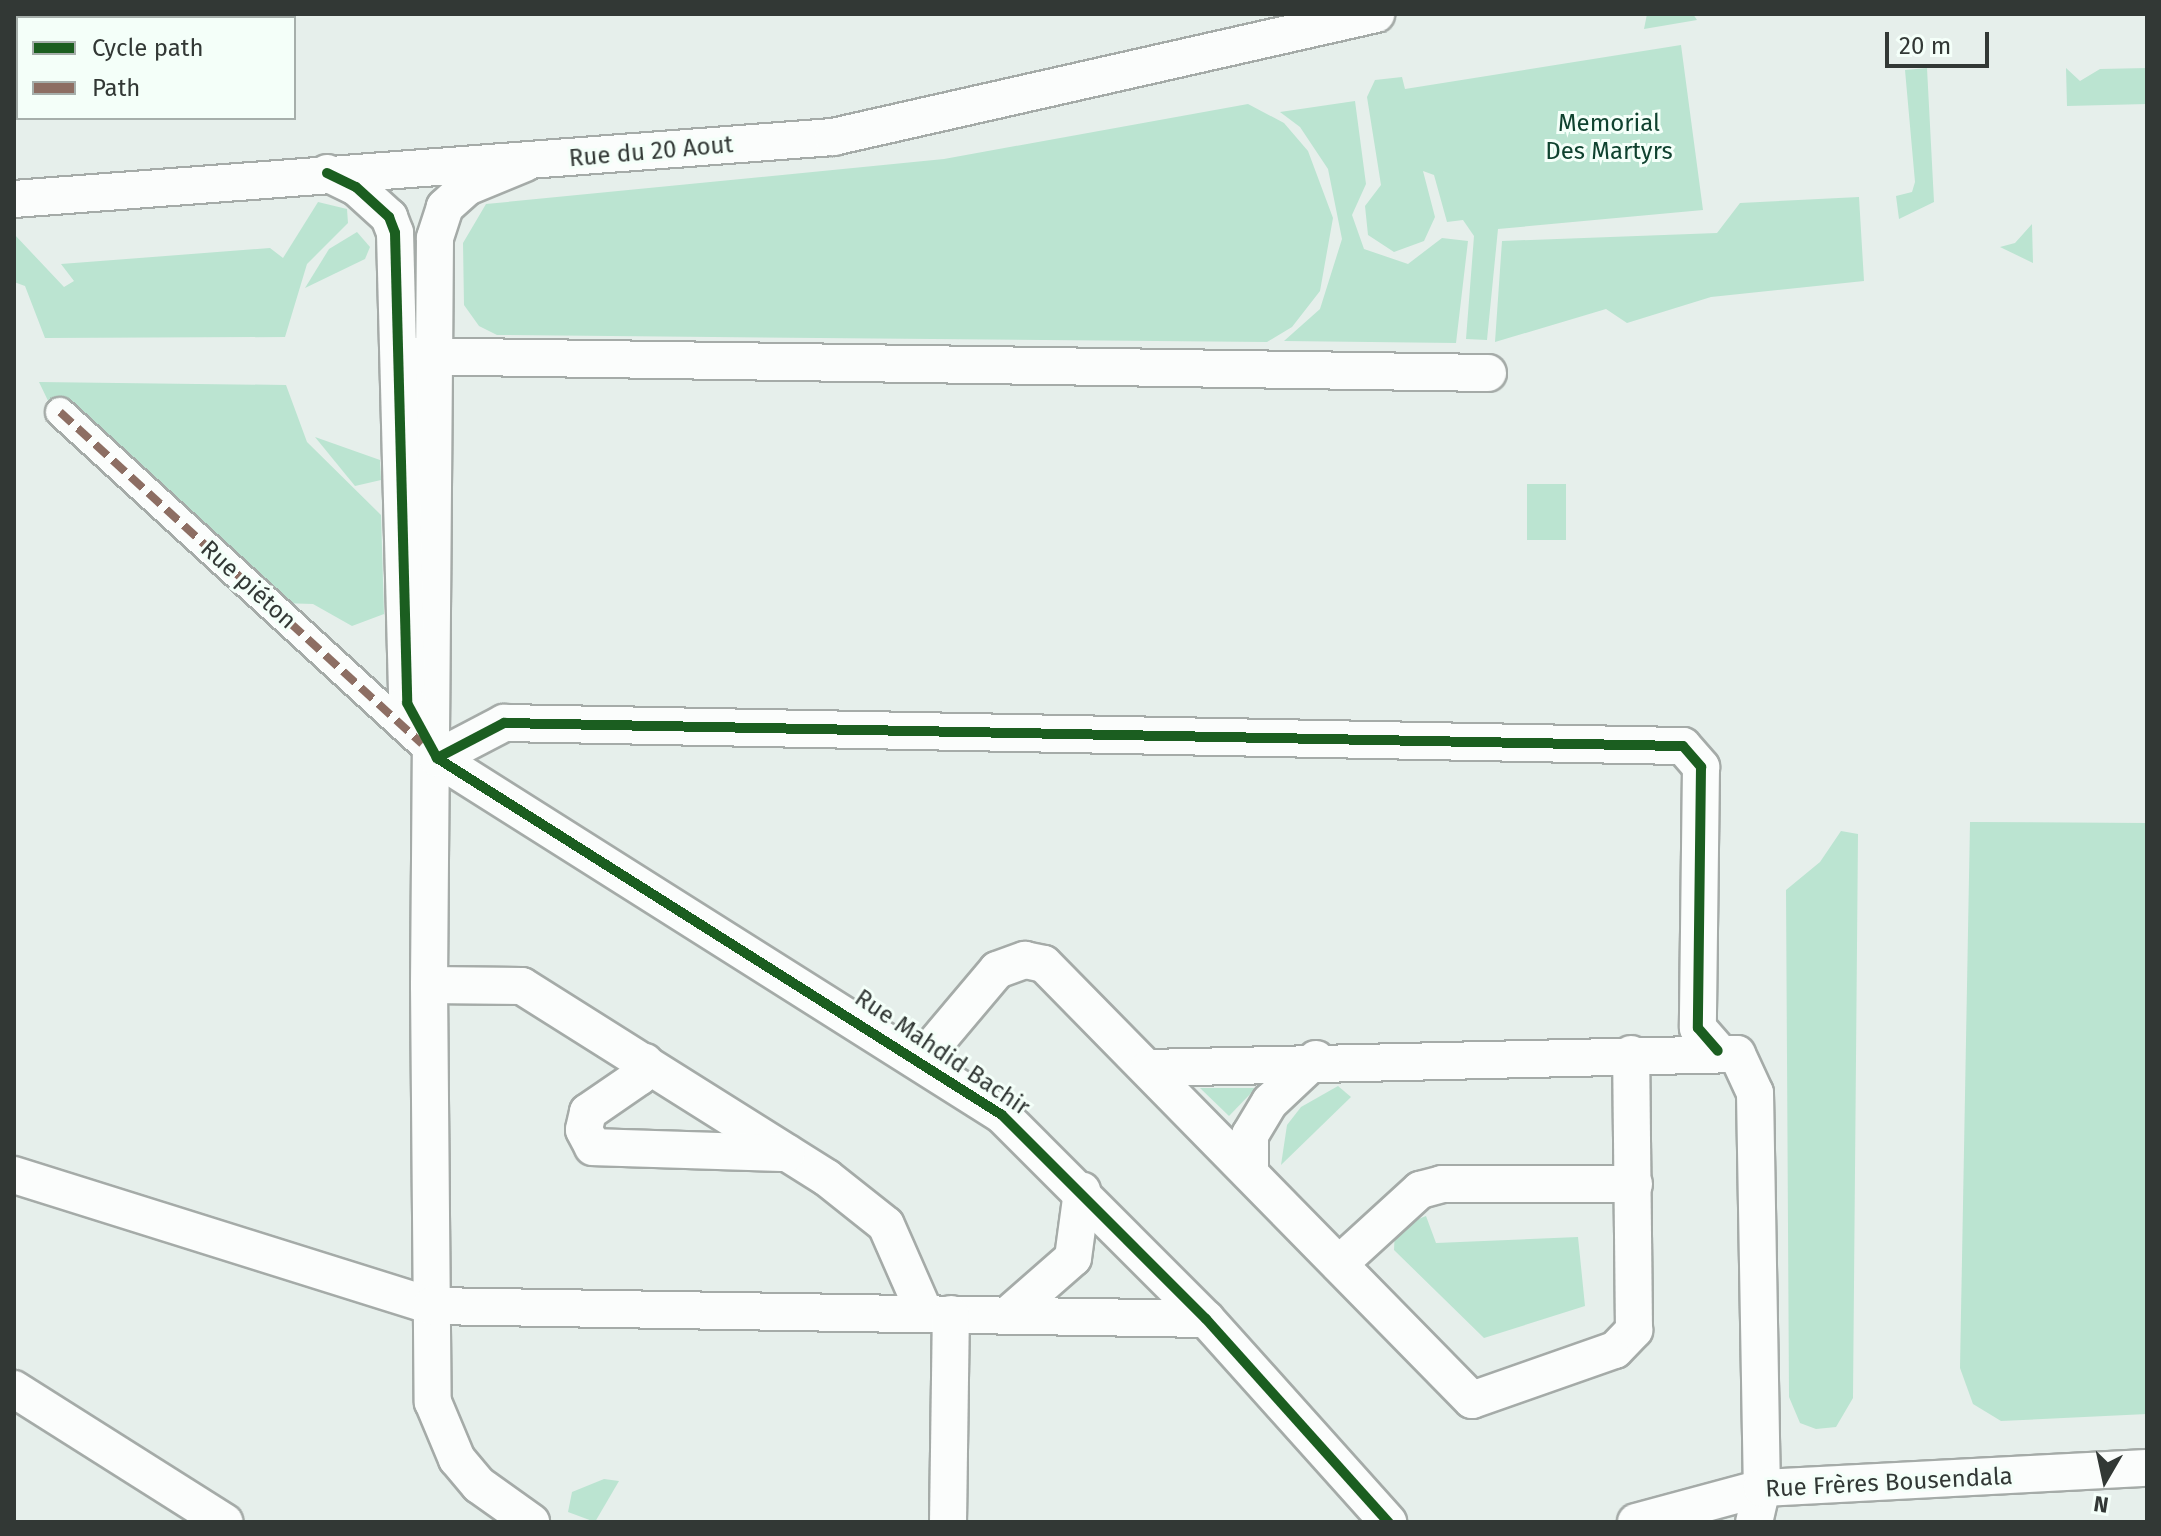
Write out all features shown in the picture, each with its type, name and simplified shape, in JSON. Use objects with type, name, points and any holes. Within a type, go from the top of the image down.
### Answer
[{"type":"street","points":[[1278,37],[1311,14]]},
{"type":"street","name":"Rue du 20 Aout","points":[[14,199],[327,173],[525,163],[833,137],[1376,14]]},
{"type":"street","points":[[417,355],[433,254],[445,207],[467,187],[525,163]]},
{"type":"street","points":[[421,168],[398,187],[389,217],[417,355],[437,758],[429,985],[431,1306],[441,1432],[479,1485],[531,1522]]},
{"type":"street","points":[[327,173],[356,187],[389,217]]},
{"type":"street","points":[[417,355],[1488,373]]},
{"type":"street","name":"Rue Mahdid Bachir","points":[[417,355],[407,703],[437,758],[923,1058],[1002,1115],[1082,1191],[1206,1319],[1388,1522]]},
{"type":"street","name":"Rue piéton","points":[[60,412],[437,758]]},
{"type":"street","points":[[437,758],[504,723],[1683,746],[1701,767],[1698,1028],[1718,1051]]},
{"type":"street","points":[[923,1058],[997,970],[1025,960],[1044,964],[1472,1400],[1624,1344],[1636,1314],[1631,1054]]},
{"type":"street","points":[[429,985],[522,986],[788,1153],[886,1225],[938,1314],[948,1522]]},
{"type":"street","points":[[1149,1068],[1316,1059],[1718,1051],[1737,1054],[1755,1079],[1758,1505]]},
{"type":"street","points":[[1250,1173],[1250,1135],[1270,1102],[1316,1059]]},
{"type":"street","points":[[645,1062],[639,1077],[588,1112],[587,1139],[604,1151],[706,1155],[788,1153]]},
{"type":"street","points":[[706,1155],[723,1132],[719,1108]]},
{"type":"street","points":[[14,1175],[431,1306],[1206,1319]]},
{"type":"street","points":[[1339,1264],[1420,1190],[1442,1184],[1634,1184]]},
{"type":"street","points":[[1009,1314],[1073,1258],[1082,1191]]},
{"type":"street","points":[[14,1389],[224,1522]]},
{"type":"street","name":"Rue Frères Bousendala","points":[[1636,1522],[1758,1505],[2147,1468]]},
{"type":"green space","points":[[1647,14],[1693,14],[1697,20],[1644,29]]},
{"type":"green space","name":"Memorial Des Martyrs","points":[[1681,45],[1703,210],[1498,229],[1487,340],[1466,339],[1474,236],[1463,220],[1447,222],[1434,175],[1423,171],[1435,217],[1424,241],[1394,252],[1368,235],[1365,206],[1381,185],[1367,97],[1375,80],[1402,77],[1405,89]]},
{"type":"green space","points":[[1927,68],[1934,202],[1899,219],[1896,196],[1912,192],[1915,182],[1905,70]]},
{"type":"green space","points":[[2066,68],[2080,81],[2100,69],[2147,68],[2147,104],[2067,106]]},
{"type":"green space","points":[[1355,101],[1366,184],[1352,215],[1364,249],[1408,264],[1442,238],[1468,241],[1456,343],[1284,341],[1320,309],[1342,239],[1328,169],[1300,127],[1280,112]]},
{"type":"green space","points":[[1248,104],[1284,123],[1308,151],[1333,218],[1320,291],[1292,327],[1267,342],[497,335],[479,326],[464,305],[463,243],[486,204],[944,159]]},
{"type":"green space","points":[[1859,197],[1864,281],[1711,297],[1627,323],[1606,309],[1495,342],[1502,241],[1717,233],[1740,203]]},
{"type":"green space","points":[[318,202],[347,209],[348,223],[307,264],[285,337],[45,338],[25,286],[14,282],[14,234],[64,287],[74,281],[61,264],[270,248],[283,258]]},
{"type":"green space","points":[[2032,224],[2033,263],[2000,247],[2015,243]]},
{"type":"green space","points":[[357,232],[370,247],[365,259],[305,288],[329,249]]},
{"type":"green space","points":[[39,382],[286,385],[307,442],[381,515],[384,614],[352,626],[313,604],[281,603],[51,407]]},
{"type":"green space","points":[[315,437],[380,460],[381,480],[355,486]]},
{"type":"green space","points":[[1527,484],[1566,484],[1566,540],[1527,540]]},
{"type":"green space","points":[[1970,822],[2147,823],[2147,1414],[2001,1421],[1973,1404],[1960,1368]]},
{"type":"green space","points":[[1841,831],[1858,834],[1853,1398],[1836,1427],[1816,1429],[1800,1423],[1789,1397],[1786,890],[1820,862]]},
{"type":"green space","points":[[1338,1086],[1351,1097],[1281,1165],[1287,1125],[1301,1107]]},
{"type":"green space","points":[[1200,1088],[1256,1088],[1229,1116]]},
{"type":"green space","points":[[1426,1216],[1436,1243],[1578,1237],[1585,1306],[1484,1338],[1394,1250],[1395,1228]]},
{"type":"green space","points":[[604,1479],[619,1481],[595,1522],[568,1512],[572,1492]]},
{"type":"marked path","points":[[60,412],[422,744]]},
{"type":"cycle path","points":[[327,173],[356,187],[389,217],[395,233],[407,703],[437,758],[1002,1115],[1206,1319],[1388,1522]]},
{"type":"cycle path","points":[[437,758],[504,723],[1683,746],[1701,767],[1698,1028],[1718,1051]]}]
